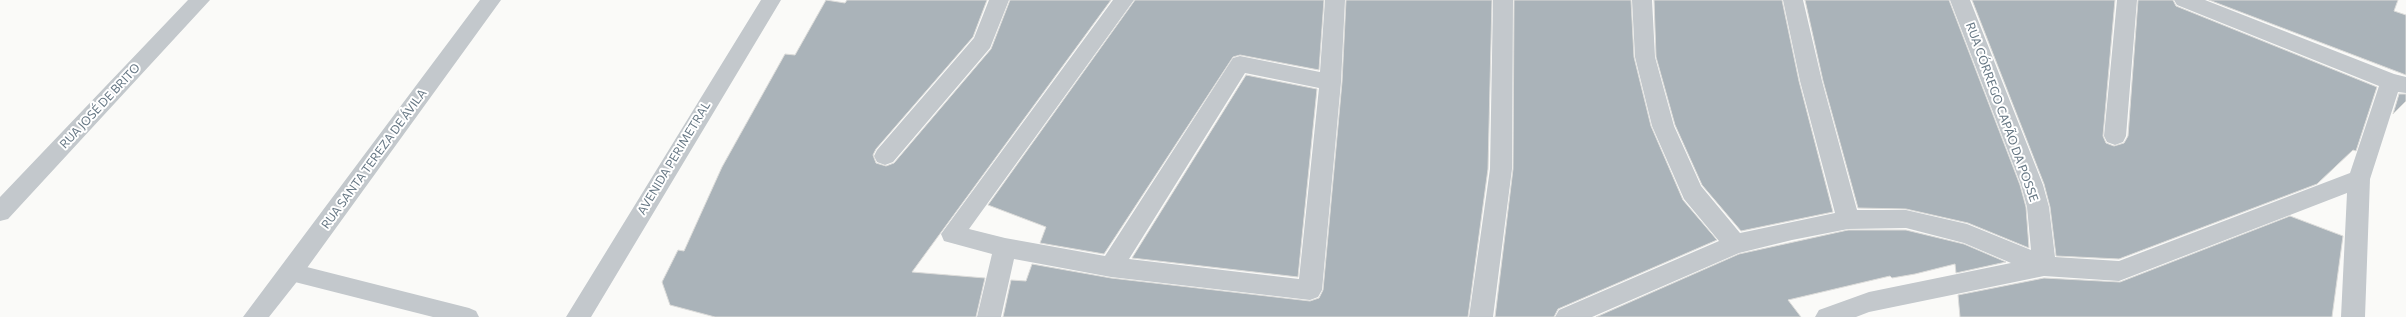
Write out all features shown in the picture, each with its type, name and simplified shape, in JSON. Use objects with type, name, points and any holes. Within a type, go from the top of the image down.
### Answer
[{"type":"street","name":"RUA JOSÉ DE BRITO","points":[[0,212],[200,0]]},
{"type":"street","name":"RUA SANTA TEREZA DE ÁVILA","points":[[255,317],[291,272],[491,0]]},
{"type":"street","name":"AVENIDA PERIMETRAL","points":[[578,317],[771,0]]},
{"type":"street","points":[[885,156],[983,42],[999,0]]},
{"type":"street","points":[[1124,0],[952,234],[1005,248],[1111,267],[1310,290],[1330,82],[1336,0]]},
{"type":"street","points":[[1481,317],[1501,169],[1504,19],[1503,0]]},
{"type":"street","points":[[1642,0],[1645,57],[1663,126],[1692,192],[1735,244]]},
{"type":"street","points":[[1792,0],[1811,81],[1848,220]]},
{"type":"street","name":"RUA CÓRREGO CAPÃO DA POSSE","points":[[1960,0],[2032,185],[2038,207],[2044,266]]},
{"type":"street","points":[[2115,136],[2127,0]]},
{"type":"street","points":[[2184,0],[2399,84],[2358,179],[2353,317]]},
{"type":"street","points":[[1111,267],[1240,64],[1330,82]]},
{"type":"street","points":[[1827,317],[1869,302],[2044,266],[2119,271],[2358,179]]},
{"type":"street","points":[[1567,317],[1735,244],[1792,230],[1848,220],[1906,219],[1967,234],[2044,266]]},
{"type":"street","points":[[989,317],[1005,248]]},
{"type":"lane","points":[[291,272],[468,317]]},
{"type":"building","points":[[826,0],[845,3],[847,0],[987,0],[973,37],[876,149],[873,155],[876,163],[886,166],[894,163],[991,49],[1010,0],[1111,0],[912,272],[985,278],[976,317],[715,317],[670,305],[662,282],[678,250],[684,251],[722,167],[785,54],[795,55]]},
{"type":"building","points":[[1135,0],[1324,0],[1319,70],[1240,55],[1233,57],[1104,254],[1040,243],[1046,227],[988,205]]},
{"type":"building","points":[[1346,0],[1492,0],[1488,169],[1468,317],[1003,317],[1011,280],[1026,281],[1032,264],[1111,278],[1310,301],[1319,298],[1323,290],[1342,82]]},
{"type":"building","points":[[1514,0],[1631,0],[1634,57],[1651,126],[1683,200],[1717,240],[1558,309],[1554,317],[1495,317],[1513,169]]},
{"type":"building","points":[[1654,0],[1782,0],[1799,81],[1833,212],[1741,231],[1702,185],[1675,125],[1656,57]]},
{"type":"building","points":[[1805,0],[1949,0],[2020,185],[2026,207],[2029,248],[1968,223],[1906,209],[1858,208],[1823,81]]},
{"type":"building","points":[[1972,0],[2115,0],[2103,136],[2106,143],[2114,146],[2124,143],[2128,136],[2138,0],[2173,0],[2176,6],[2377,87],[2356,151],[2353,150],[2317,184],[2119,259],[2056,256],[2050,207],[2044,184]]},
{"type":"building","points":[[2209,0],[2398,0],[2394,11],[2406,15],[2406,75]]},
{"type":"building","points":[[1246,75],[1317,89],[1298,277],[1132,258]]},
{"type":"building","points":[[2399,94],[2406,94],[2406,101],[2393,114]]},
{"type":"building","points":[[2290,216],[2343,236],[2332,317],[1960,317],[1958,295],[2044,278],[2120,282]]},
{"type":"building","points":[[1848,230],[1906,230],[1964,244],[2006,262],[1956,273],[1955,264],[1915,274],[1892,278],[1890,276],[1788,300],[1801,317],[1596,317],[1739,254]]}]
